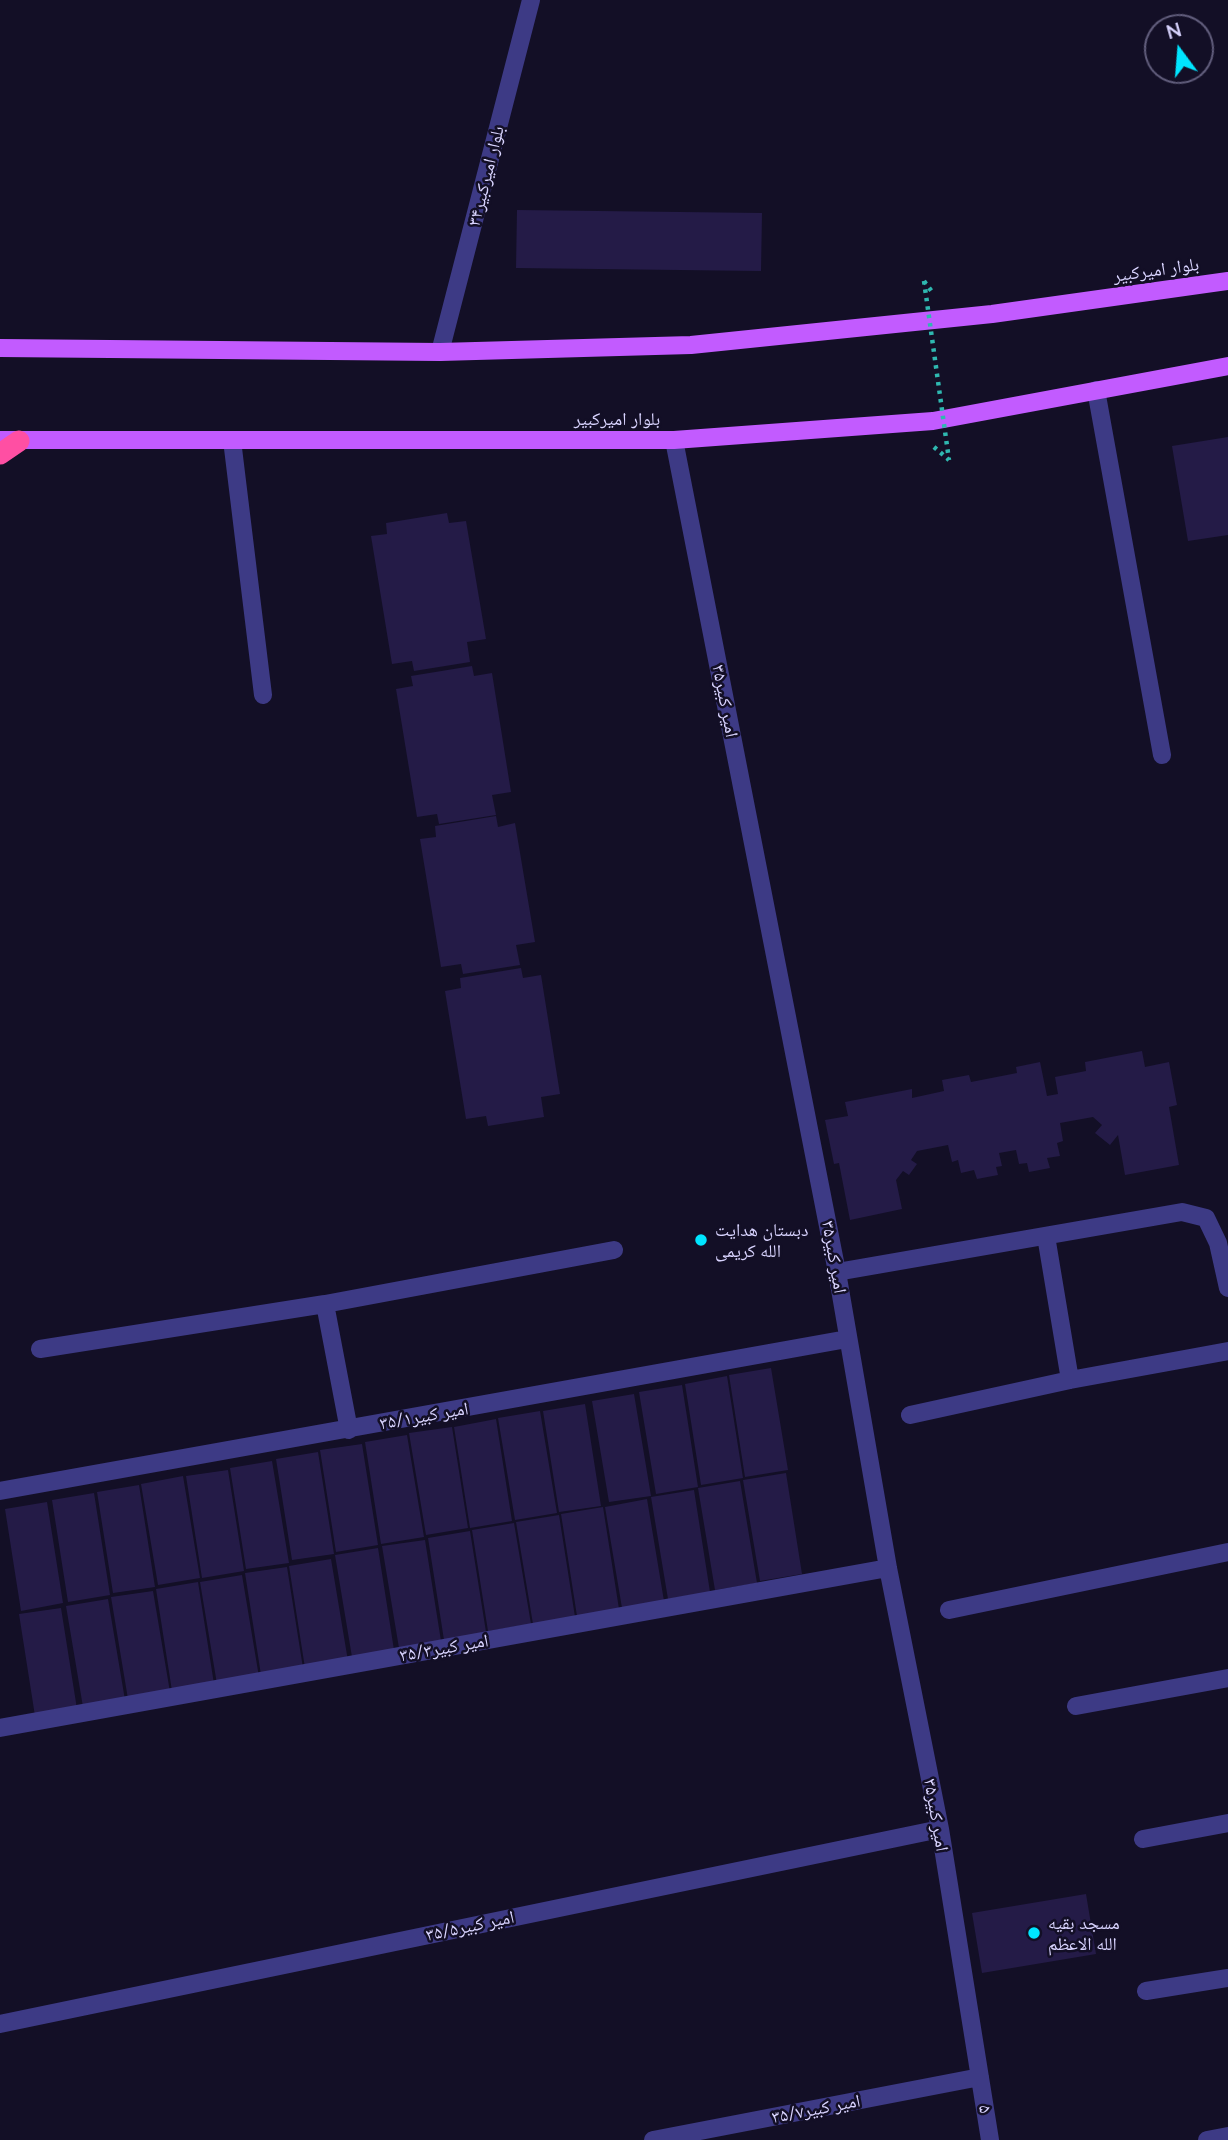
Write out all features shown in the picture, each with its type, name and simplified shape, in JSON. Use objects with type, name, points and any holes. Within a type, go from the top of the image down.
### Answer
[{"type":"highway","points":[[0,454],[9,440]]},
{"type":"main road","name":"بلوار امیرکبیر","points":[[0,348],[440,352],[691,345],[992,314],[1228,281]]},
{"type":"main road","name":"بلوار امیرکبیر","points":[[9,440],[674,440],[933,421],[1228,366]]},
{"type":"street","name":"بلوار امیرکبیر۳۴","points":[[440,352],[531,0]]},
{"type":"street","points":[[1096,390],[1162,755]]},
{"type":"street","points":[[232,440],[263,695]]},
{"type":"street","name":"امیر کبیر۳۵","points":[[674,440],[838,1272],[847,1339],[888,1568],[940,1829],[980,2077]]},
{"type":"street","points":[[838,1272],[1182,1212],[1206,1217],[1218,1243],[1228,1288]]},
{"type":"street","points":[[1046,1236],[1070,1380]]},
{"type":"street","points":[[40,1349],[325,1304],[614,1250]]},
{"type":"street","points":[[325,1304],[349,1430]]},
{"type":"street","name":"امیر کبیر۳۵/۱","points":[[0,1491],[847,1339]]},
{"type":"street","points":[[910,1415],[1070,1380],[1228,1351]]},
{"type":"street","points":[[949,1610],[1228,1552]]},
{"type":"street","name":"امیر کبیر۳۵/۳","points":[[0,1728],[888,1568]]},
{"type":"street","points":[[1076,1706],[1228,1678]]},
{"type":"street","points":[[1143,1839],[1228,1823]]},
{"type":"street","name":"امیر کبیر۳۵/۵","points":[[0,2024],[940,1829]]},
{"type":"street","points":[[1146,1991],[1228,1978]]},
{"type":"street","name":"امیر کبیر۳۵/۷","points":[[653,2140],[980,2077]]},
{"type":"street","name":"۵","points":[[980,2077],[990,2140]]},
{"type":"street","points":[[1207,2140],[1228,2136]]},
{"type":"path","points":[[923,281],[949,460]]},
{"type":"building","points":[[517,210],[762,213],[761,271],[516,268]]},
{"type":"building","points":[[1228,437],[1228,535],[1188,541],[1172,446]]},
{"type":"building","points":[[447,513],[449,523],[466,521],[486,639],[467,642],[470,662],[414,671],[412,661],[392,664],[371,536],[387,534],[386,523]]},
{"type":"building","points":[[472,666],[474,676],[492,673],[511,792],[492,795],[496,815],[439,824],[437,814],[417,817],[396,689],[413,686],[411,676]]},
{"type":"building","points":[[496,816],[498,827],[515,823],[535,942],[516,945],[520,965],[463,974],[461,964],[441,967],[420,839],[436,837],[435,826]]},
{"type":"building","points":[[521,968],[523,978],[541,975],[560,1094],[541,1097],[544,1117],[488,1126],[486,1116],[466,1119],[445,991],[461,988],[460,978]]},
{"type":"building","points":[[1142,1051],[1145,1067],[1169,1062],[1177,1105],[1169,1107],[1179,1165],[1125,1175],[1118,1135],[1110,1145],[1095,1133],[1102,1125],[1093,1117],[1060,1123],[1063,1141],[1057,1143],[1060,1156],[1047,1158],[1050,1168],[1029,1172],[1027,1163],[1019,1164],[1016,1150],[999,1153],[1002,1166],[996,1167],[998,1175],[977,1179],[974,1170],[961,1173],[958,1160],[952,1162],[948,1145],[917,1151],[911,1160],[917,1164],[909,1175],[903,1171],[896,1180],[902,1209],[850,1220],[839,1163],[834,1164],[825,1120],[848,1116],[845,1102],[912,1089],[912,1098],[944,1091],[942,1080],[969,1075],[971,1082],[1017,1073],[1016,1067],[1040,1062],[1047,1096],[1058,1094],[1055,1077],[1086,1071],[1085,1062]]},
{"type":"building","points":[[771,1368],[788,1470],[745,1477],[729,1375]]},
{"type":"building","points":[[727,1376],[743,1478],[701,1485],[685,1384]]},
{"type":"building","points":[[682,1385],[698,1487],[656,1494],[639,1392]]},
{"type":"building","points":[[634,1394],[651,1496],[609,1502],[592,1401]]},
{"type":"building","points":[[585,1404],[601,1506],[559,1512],[543,1411]]},
{"type":"building","points":[[540,1411],[557,1513],[515,1520],[498,1418]]},
{"type":"building","points":[[496,1419],[512,1521],[470,1528],[454,1427]]},
{"type":"building","points":[[452,1427],[468,1528],[426,1535],[409,1433]]},
{"type":"building","points":[[407,1435],[424,1537],[381,1544],[365,1442]]},
{"type":"building","points":[[362,1444],[378,1545],[336,1552],[320,1450]]},
{"type":"building","points":[[318,1452],[334,1554],[292,1560],[276,1459]]},
{"type":"building","points":[[272,1461],[289,1563],[246,1569],[230,1468]]},
{"type":"building","points":[[228,1470],[244,1571],[202,1578],[186,1476]]},
{"type":"building","points":[[786,1473],[802,1574],[760,1581],[743,1480]]},
{"type":"building","points":[[183,1476],[200,1578],[158,1585],[141,1484]]},
{"type":"building","points":[[740,1481],[757,1583],[715,1590],[698,1488]]},
{"type":"building","points":[[139,1485],[155,1587],[113,1593],[97,1492]]},
{"type":"building","points":[[694,1490],[710,1592],[668,1599],[651,1497]]},
{"type":"building","points":[[94,1493],[110,1595],[68,1602],[52,1500]]},
{"type":"building","points":[[647,1499],[664,1601],[622,1608],[605,1507]]},
{"type":"building","points":[[47,1502],[63,1603],[21,1611],[5,1509]]},
{"type":"building","points":[[603,1507],[619,1609],[577,1616],[561,1514]]},
{"type":"building","points":[[559,1515],[575,1617],[533,1624],[516,1522]]},
{"type":"building","points":[[514,1523],[531,1624],[488,1631],[472,1530]]},
{"type":"building","points":[[470,1531],[486,1632],[444,1640],[428,1538]]},
{"type":"building","points":[[425,1540],[441,1641],[399,1648],[382,1546]]},
{"type":"building","points":[[378,1548],[394,1650],[352,1657],[335,1555]]},
{"type":"building","points":[[331,1559],[348,1661],[305,1668],[289,1566]]},
{"type":"building","points":[[287,1567],[303,1668],[261,1675],[245,1573]]},
{"type":"building","points":[[242,1575],[259,1677],[217,1684],[200,1582]]},
{"type":"building","points":[[198,1582],[214,1684],[172,1691],[156,1589]]},
{"type":"building","points":[[153,1591],[170,1692],[128,1699],[111,1597]]},
{"type":"building","points":[[108,1599],[125,1700],[83,1707],[66,1606]]},
{"type":"building","points":[[61,1608],[77,1709],[35,1716],[19,1614]]},
{"type":"building","name":"مسجد بقیه الله الاعظم","points":[[1086,1894],[1096,1954],[982,1973],[972,1913]]},
{"type":"place","name":"دبستان هدایت الله کریمی","points":[[701,1240]]},
{"type":"place","name":"مسجد بقیه الله الاعظم","points":[[1034,1933]]}]
